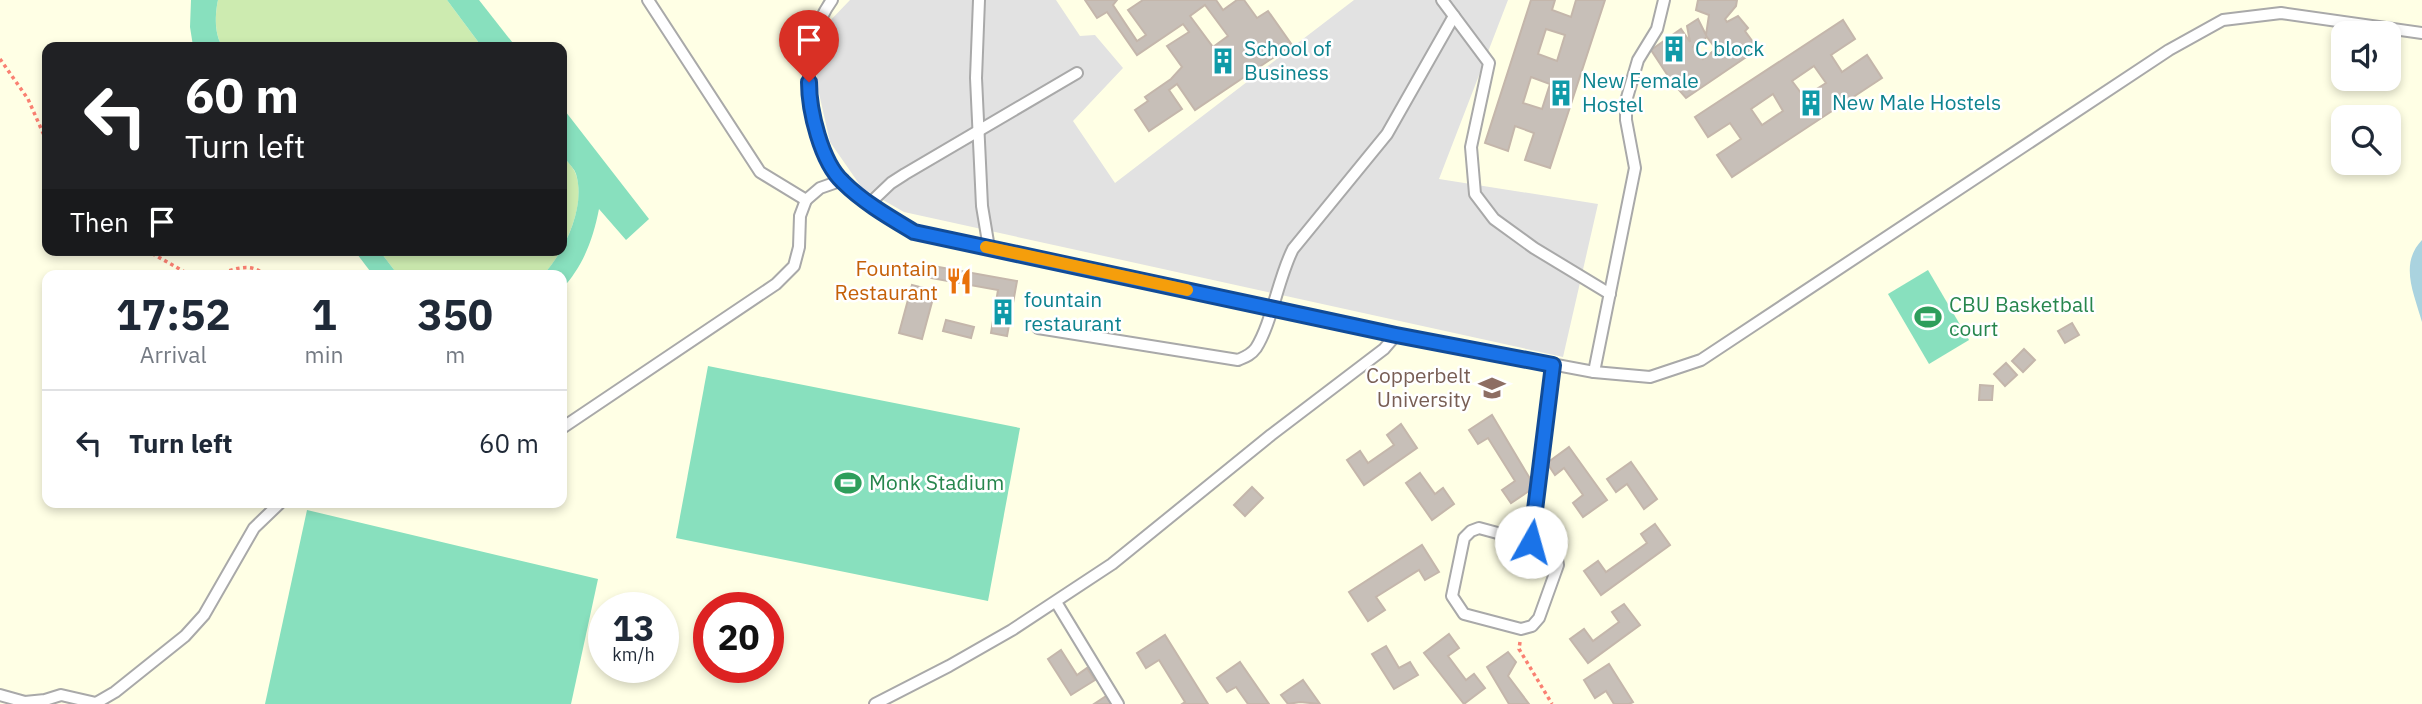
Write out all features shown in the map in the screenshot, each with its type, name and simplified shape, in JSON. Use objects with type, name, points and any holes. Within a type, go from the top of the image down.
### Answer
[{"type":"lane","points":[[648,0],[760,172],[806,200]]},
{"type":"lane","points":[[832,0],[824,11],[809,59],[809,104],[822,148],[841,181],[914,232],[1396,335],[1594,372],[1650,377],[1701,360],[2169,50],[2223,20],[2281,13],[2422,33]]},
{"type":"lane","points":[[979,0],[976,78],[978,130],[982,206],[989,248]]},
{"type":"lane","points":[[1442,0],[1489,63],[1471,146],[1475,194],[1494,219],[1534,248],[1610,294]]},
{"type":"lane","points":[[1594,372],[1635,168],[1626,120],[1626,101],[1638,60],[1657,29],[1664,0]]},
{"type":"lane","points":[[1038,328],[1238,360],[1249,355],[1257,346],[1283,269],[1293,249],[1387,134],[1454,16]]},
{"type":"lane","points":[[870,203],[891,183],[1077,73]]},
{"type":"lane","points":[[567,425],[776,284],[794,266],[799,247],[800,216],[806,200],[820,188],[841,181]]},
{"type":"lane","points":[[875,704],[948,666],[1056,602],[1112,564],[1262,442],[1384,349],[1396,335]]},
{"type":"lane","points":[[1531,542],[1553,365]]},
{"type":"lane","points":[[0,695],[25,702],[61,695],[96,703],[115,692],[185,636],[204,615],[254,528],[275,508]]},
{"type":"lane","points":[[1479,528],[1531,542],[1546,546],[1556,553],[1558,565],[1539,618],[1532,626],[1521,629],[1464,614],[1452,596],[1464,538],[1479,528]]},
{"type":"lane","points":[[1056,602],[1118,704]]},
{"type":"path","points":[[0,59],[28,99],[42,131]]},
{"type":"path","points":[[157,256],[181,270]]},
{"type":"path","points":[[234,270],[244,267],[260,270]]},
{"type":"path","points":[[1521,629],[1519,649],[1552,704]]},
{"type":"shaded area","name":"Copperbelt University","points":[[0,0],[2422,0],[2422,704],[0,704]]},
{"type":"shaded area","points":[[850,0],[1056,0],[1080,36],[1095,35],[1123,68],[1073,121],[1115,183],[1354,0],[1508,0],[1439,179],[1598,204],[1563,357],[904,212],[862,188],[830,142],[816,80],[826,25]]},
{"type":"green space","points":[[191,0],[218,0],[216,24],[220,42],[192,42]]},
{"type":"green space","points":[[218,0],[447,0],[478,42],[220,42],[216,12]]},
{"type":"green space","points":[[447,0],[479,0],[512,42],[478,42]]},
{"type":"green space","points":[[567,113],[649,219],[626,240],[599,209],[586,252],[567,283],[567,270],[547,270],[558,256],[567,256],[567,239],[578,200],[573,168],[567,161]]},
{"type":"green space","points":[[567,161],[575,172],[578,184],[572,227],[567,238]]},
{"type":"green space","points":[[359,256],[384,256],[394,270],[369,270]]},
{"type":"green space","points":[[384,256],[557,256],[547,270],[394,270]]},
{"type":"green space","name":"CBU Basketball court","points":[[1928,270],[1969,340],[1929,364],[1888,294]]},
{"type":"green space","name":"Monk Stadium","points":[[708,366],[1020,428],[988,601],[676,538]]},
{"type":"green space","points":[[307,510],[598,579],[595,592],[588,592],[588,625],[571,704],[265,704]]},
{"type":"water","points":[[2422,240],[2422,322],[2412,290],[2410,269],[2415,249]]},
{"type":"building","name":"School of Business","points":[[1085,0],[1117,0],[1113,5],[1137,41],[1146,35],[1128,10],[1143,0],[1216,0],[1223,10],[1237,0],[1244,0],[1257,18],[1268,11],[1292,45],[1195,110],[1177,84],[1169,90],[1182,109],[1149,131],[1135,110],[1148,101],[1145,97],[1171,79],[1182,67],[1167,46],[1189,32],[1183,24],[1137,55],[1107,12],[1097,18]],"holes":[[[1205,5],[1228,36],[1213,47],[1190,16]]]},
{"type":"building","name":"New Female Hostel","points":[[1531,0],[1555,0],[1552,10],[1571,17],[1576,0],[1605,0],[1550,168],[1525,160],[1534,133],[1515,126],[1508,151],[1485,143]],"holes":[[[1546,29],[1565,35],[1557,61],[1538,54]],[[1531,77],[1550,84],[1542,109],[1523,103]]]},
{"type":"building","name":"C block","points":[[1698,0],[1737,0],[1736,6],[1725,19],[1727,22],[1738,16],[1748,28],[1745,31],[1758,49],[1686,98],[1651,50],[1681,29],[1690,42],[1687,26],[1698,19],[1706,35],[1709,15],[1696,10]],"holes":[[[1707,37],[1716,49],[1703,59],[1693,47]]]},
{"type":"building","name":"New Male Hostels","points":[[1843,20],[1855,39],[1831,55],[1842,72],[1867,55],[1882,78],[1732,177],[1717,155],[1741,139],[1730,123],[1708,137],[1695,117]],"holes":[[[1814,66],[1826,83],[1804,97],[1792,81]],[[1773,94],[1783,111],[1762,125],[1751,109]]]},
{"type":"building","name":"fountain restaurant","points":[[933,266],[1017,281],[1007,336],[991,333],[998,290],[931,278]]},
{"type":"building","points":[[912,285],[935,291],[922,339],[899,333]]},
{"type":"building","points":[[946,320],[974,327],[971,338],[943,331]]},
{"type":"building","points":[[2072,323],[2079,335],[2065,343],[2058,331]]},
{"type":"building","points":[[2024,349],[2035,360],[2023,372],[2012,361]]},
{"type":"building","points":[[2006,363],[2017,375],[2005,386],[1994,374]]},
{"type":"building","points":[[1980,385],[1993,386],[1992,400],[1979,400]]},
{"type":"building","points":[[1492,415],[1535,487],[1511,503],[1502,490],[1515,481],[1488,438],[1478,444],[1469,430]]},
{"type":"building","points":[[1401,424],[1417,448],[1364,485],[1347,460],[1360,451],[1368,463],[1394,445],[1387,435]]},
{"type":"building","points":[[1569,447],[1607,500],[1583,517],[1573,503],[1583,495],[1564,468],[1555,475],[1547,463]]},
{"type":"building","points":[[1631,462],[1657,499],[1644,509],[1627,484],[1616,492],[1607,479]]},
{"type":"building","points":[[1420,473],[1435,494],[1443,488],[1454,504],[1432,520],[1406,483]]},
{"type":"building","points":[[1252,487],[1263,498],[1245,516],[1234,505]]},
{"type":"building","points":[[1655,524],[1670,545],[1601,595],[1584,571],[1598,561],[1606,572],[1647,543],[1641,534]]},
{"type":"building","points":[[1422,545],[1439,572],[1425,580],[1419,570],[1376,597],[1385,610],[1368,621],[1349,592]]},
{"type":"building","points":[[1624,604],[1640,625],[1588,663],[1570,639],[1584,629],[1593,641],[1619,622],[1612,612]]},
{"type":"building","points":[[1449,634],[1459,648],[1448,656],[1466,680],[1474,674],[1485,688],[1464,704],[1424,653]]},
{"type":"building","points":[[1165,635],[1208,704],[1182,704],[1185,702],[1159,660],[1146,668],[1137,653]]},
{"type":"building","points":[[1386,646],[1399,668],[1410,662],[1418,675],[1394,689],[1372,654]]},
{"type":"building","points":[[1061,650],[1077,675],[1087,668],[1095,680],[1071,695],[1048,659]]},
{"type":"building","points":[[1508,652],[1516,662],[1508,676],[1529,704],[1509,704],[1487,667]]},
{"type":"building","points":[[1240,662],[1269,704],[1248,704],[1236,687],[1227,692],[1217,678]]},
{"type":"building","points":[[1609,664],[1633,702],[1614,704],[1606,691],[1595,698],[1584,680]]},
{"type":"building","points":[[1303,680],[1320,704],[1288,704],[1281,695]]},
{"type":"building","points":[[1106,696],[1112,704],[1094,704]]},
{"type":"slow traffic","points":[[986,247],[1187,290]]},
{"type":"place","name":"C block","points":[[1674,49]]},
{"type":"place","name":"School of Business","points":[[1223,61]]},
{"type":"place","name":"New Female Hostel","points":[[1561,93]]},
{"type":"place","name":"New Male Hostels","points":[[1811,103]]},
{"type":"place","name":"Fountain Restaurant","points":[[959,281]]},
{"type":"place","name":"fountain restaurant","points":[[1003,312]]},
{"type":"place","name":"CBU Basketball court","points":[[1928,317]]},
{"type":"place","name":"Copperbelt University","points":[[1492,388]]},
{"type":"place","name":"Monk Stadium","points":[[848,483]]},
{"type":"route","points":[[809,82],[809,104],[822,148],[841,181],[885,215],[914,232],[1396,335],[1553,365],[1531,542]]}]
